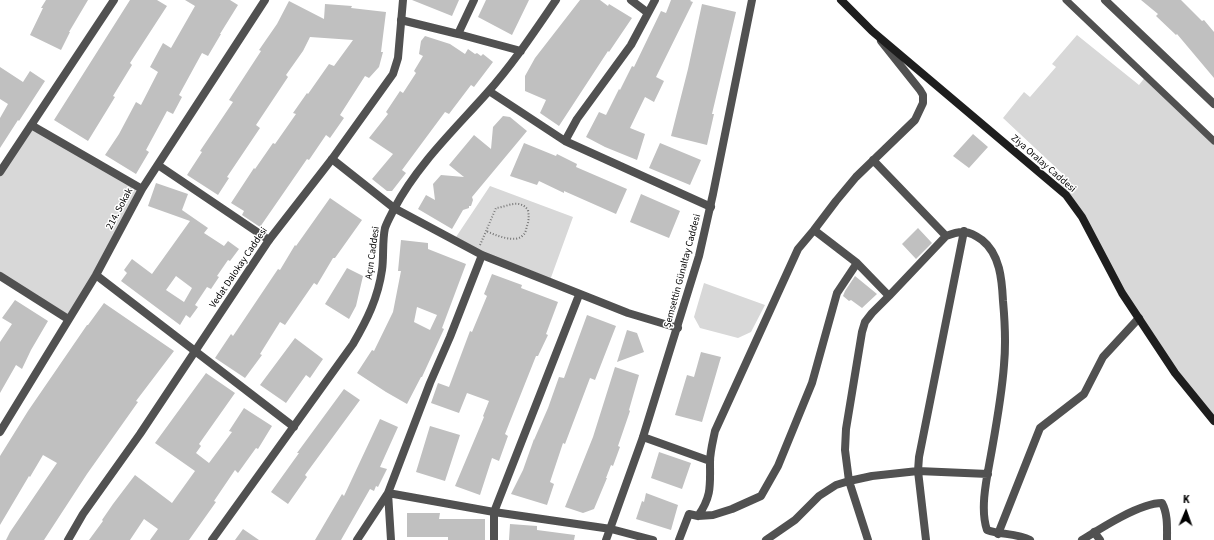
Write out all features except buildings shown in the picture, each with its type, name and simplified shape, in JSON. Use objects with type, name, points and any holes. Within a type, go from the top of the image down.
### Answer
[{"type":"main road","name":"Ziya Oralay Caddesi","points":[[841,0],[872,31],[1066,195],[1082,217],[1122,293],[1175,373],[1214,421]]},
{"type":"street","points":[[0,172],[114,0]]},
{"type":"street","name":"214. Sokak","points":[[0,432],[96,275],[142,189],[265,0]]},
{"type":"street","name":"Vedat Dalokay Caddesi","points":[[68,540],[83,514],[140,434],[269,240],[332,158],[393,74],[398,58],[403,0]]},
{"type":"street","points":[[458,34],[474,0]]},
{"type":"street","name":"Açın Caddesi","points":[[212,540],[353,344],[368,319],[382,271],[385,228],[394,208],[412,181],[439,146],[489,91],[521,51],[556,0]]},
{"type":"street","points":[[631,0],[648,13]]},
{"type":"street","points":[[564,141],[577,119],[631,45],[655,0]]},
{"type":"street","name":"Şemsettin Günaltay Caddesi","points":[[606,540],[643,437],[678,328],[699,256],[752,0]]},
{"type":"street","points":[[1066,0],[1214,141]]},
{"type":"street","points":[[1105,0],[1214,104]]},
{"type":"street","points":[[401,20],[521,51]]},
{"type":"street","points":[[698,516],[706,504],[709,491],[711,478],[710,461],[715,431],[798,249],[836,201],[873,160],[914,120],[921,108],[923,95],[872,31]]},
{"type":"street","points":[[489,91],[564,141],[710,206]]},
{"type":"street","points":[[31,125],[142,189]]},
{"type":"street","points":[[332,158],[394,208],[479,254],[579,295],[628,313],[678,328]]},
{"type":"street","points":[[873,160],[946,236]]},
{"type":"street","points":[[158,165],[269,240]]},
{"type":"street","points":[[814,230],[857,263],[889,296]]},
{"type":"street","points":[[926,540],[918,472],[919,457],[964,231]]},
{"type":"street","points":[[868,540],[849,481],[845,450],[846,429],[862,332],[865,322],[946,236],[964,231],[976,236],[992,250],[999,268],[1002,286],[1006,338],[999,408],[984,500],[984,521],[987,530],[998,534],[1024,536],[1030,540]]},
{"type":"street","points":[[357,540],[388,492],[430,383],[450,337],[479,254]]},
{"type":"street","points":[[679,540],[689,514],[698,516],[713,515],[732,509],[761,496],[778,466],[812,383],[837,293],[857,263]]},
{"type":"street","points":[[96,275],[294,426]]},
{"type":"street","points":[[0,276],[68,319]]},
{"type":"street","points":[[494,540],[494,512],[579,295]]},
{"type":"street","points":[[998,534],[1040,428],[1084,394],[1103,357],[1139,318]]},
{"type":"street","points":[[643,437],[710,461]]},
{"type":"street","points":[[766,540],[795,520],[820,496],[836,485],[849,481],[872,476],[918,472],[988,474]]},
{"type":"street","points":[[388,492],[494,512],[611,529],[653,540]]},
{"type":"street","points":[[388,492],[391,540]]},
{"type":"street","points":[[1082,540],[1094,532],[1133,512],[1157,503],[1162,503],[1164,508],[1167,540]]},
{"type":"street","points":[[1094,532],[1100,540]]},
{"type":"path","points":[[479,254],[486,231],[496,208],[512,204],[525,207],[528,210],[528,224],[525,233],[521,237],[516,239],[506,238],[486,231]]},
{"type":"shaded area","points":[[1077,35],[1139,85],[1146,76],[1214,141],[1214,421],[1122,293],[1082,217],[1056,187],[1065,176],[1003,118],[1024,92],[1030,97],[1056,67],[1052,64]]},
{"type":"shaded area","points":[[31,125],[142,189],[68,319],[0,276],[0,172]]},
{"type":"shaded area","points":[[490,186],[573,217],[549,283],[454,240]]},
{"type":"shaded area","points":[[704,283],[765,305],[751,332],[738,338],[700,328],[694,317]]}]
